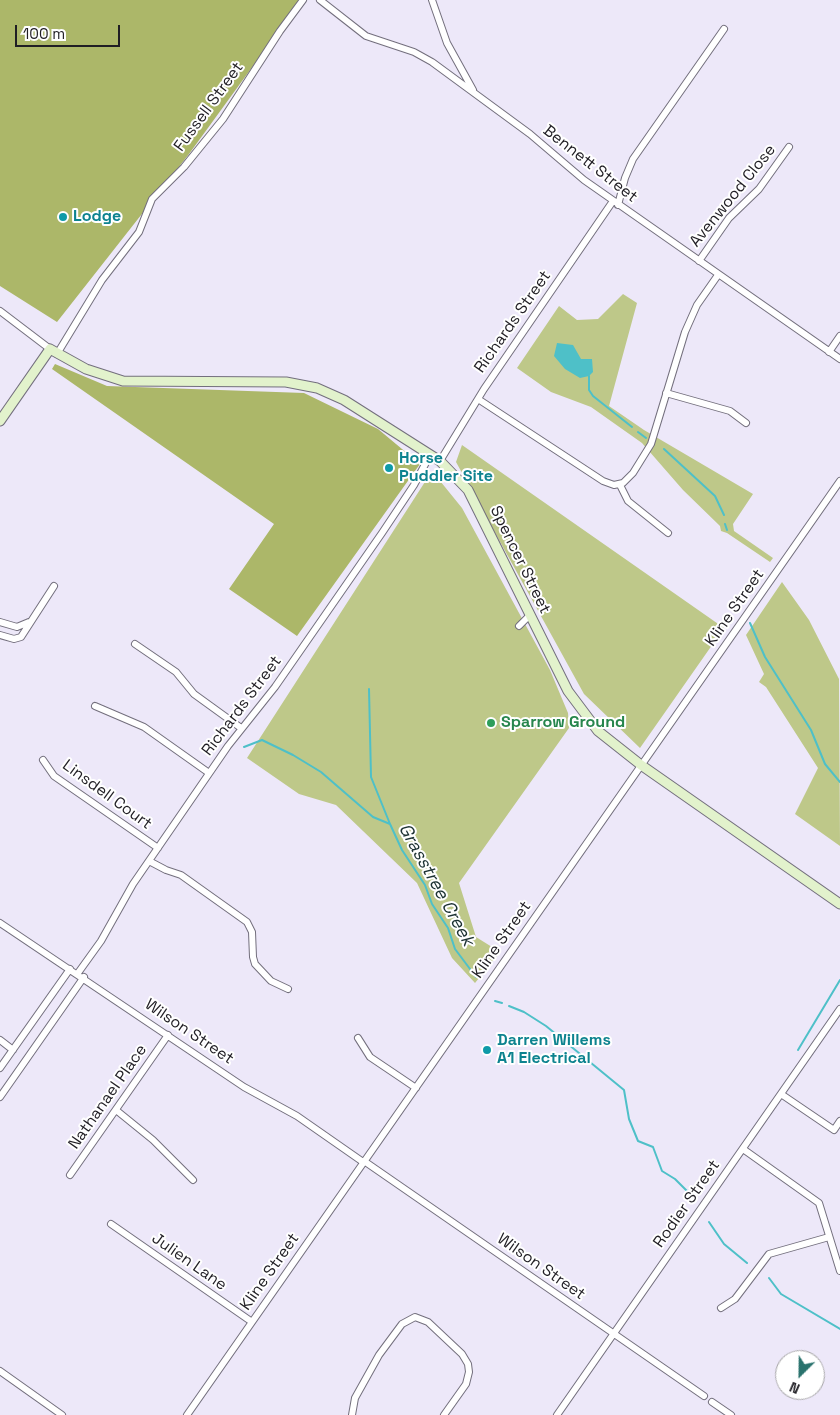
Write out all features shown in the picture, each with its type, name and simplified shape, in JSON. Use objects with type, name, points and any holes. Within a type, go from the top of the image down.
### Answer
[{"type":"street","name":"Fussell Street","points":[[0,421],[53,352],[102,280],[139,232],[152,199],[184,167],[223,119],[280,31],[303,0]]},
{"type":"street","name":"Bennett Street","points":[[320,0],[366,36],[426,58],[530,134],[578,176],[840,359]]},
{"type":"street","points":[[432,0],[447,43],[475,93]]},
{"type":"street","name":"Richards Street","points":[[440,461],[478,399],[616,203],[634,159],[724,29]]},
{"type":"street","name":"Avenwood Close","points":[[699,261],[729,218],[759,189],[789,147]]},
{"type":"street","points":[[478,399],[603,481],[620,485],[630,478],[648,450],[685,332],[697,305],[718,275]]},
{"type":"street","name":"Spencer Street","points":[[0,311],[53,352],[98,375],[128,382],[286,382],[311,386],[344,400],[440,461],[468,490],[530,615],[581,711],[606,739],[840,904]]},
{"type":"street","points":[[829,352],[840,336]]},
{"type":"street","points":[[666,393],[730,411],[746,423]]},
{"type":"street","name":"Richards Street","points":[[0,1097],[81,975],[123,900],[149,861],[241,728],[275,687],[363,562],[414,485],[430,455]]},
{"type":"street","name":"Kline Street","points":[[187,1415],[840,481]]},
{"type":"street","points":[[620,485],[628,501],[668,533]]},
{"type":"street","points":[[0,635],[12,639],[18,638],[54,586]]},
{"type":"street","points":[[518,626],[530,615]]},
{"type":"street","points":[[0,622],[20,627],[26,625],[31,619]]},
{"type":"street","points":[[135,644],[176,672],[194,694],[241,728]]},
{"type":"street","points":[[95,706],[144,727],[209,774]]},
{"type":"street","name":"Linsdell Court","points":[[43,760],[54,776],[158,848]]},
{"type":"street","points":[[149,861],[180,875],[247,922],[252,932],[252,957],[255,964],[271,981],[288,989]]},
{"type":"street","name":"Wilson Street","points":[[0,922],[244,1086],[297,1116],[704,1396]]},
{"type":"street","points":[[0,1068],[70,969]]},
{"type":"street","name":"Rodier Street","points":[[557,1415],[840,1009]]},
{"type":"street","name":"Nathanael Place","points":[[70,1175],[168,1035]]},
{"type":"street","points":[[358,1038],[370,1057],[416,1088]]},
{"type":"street","points":[[0,1040],[13,1050]]},
{"type":"street","points":[[781,1094],[834,1130],[840,1121]]},
{"type":"street","points":[[116,1110],[153,1140],[193,1180]]},
{"type":"street","points":[[743,1149],[818,1203],[840,1271]]},
{"type":"street","name":"Julien Lane","points":[[111,1224],[252,1322]]},
{"type":"street","points":[[721,1308],[737,1297],[769,1254],[829,1237]]},
{"type":"street","points":[[352,1415],[355,1398],[379,1355],[402,1324],[415,1317],[430,1324],[462,1354],[468,1364],[469,1372],[466,1384],[444,1415]]},
{"type":"street","points":[[0,1372],[62,1415]]},
{"type":"street","points":[[712,1402],[731,1415]]},
{"type":"green space","points":[[0,0],[301,0],[189,154],[57,322],[0,286]]},
{"type":"green space","points":[[623,294],[637,303],[609,406],[644,430],[753,494],[733,524],[734,531],[773,558],[770,562],[727,533],[721,531],[720,526],[683,490],[642,443],[591,407],[551,392],[517,368],[559,306],[577,320],[598,319]]},
{"type":"green space","points":[[55,364],[107,386],[304,393],[378,429],[420,464],[297,636],[229,589],[274,524],[52,369]]},
{"type":"green space","points":[[462,445],[724,628],[640,748],[584,694],[456,462]]},
{"type":"green space","points":[[432,471],[462,508],[550,670],[568,713],[569,728],[459,883],[476,937],[500,952],[475,983],[452,958],[417,883],[336,805],[299,794],[247,758]]},
{"type":"green space","points":[[782,582],[809,620],[839,679],[840,846],[795,814],[818,768],[766,687],[759,682],[764,674],[746,635]]},
{"type":"water","points":[[557,343],[573,345],[581,359],[592,359],[593,372],[589,376],[580,378],[565,369],[554,356]]},
{"type":"waterway","points":[[589,376],[589,390],[593,396],[632,427]]},
{"type":"waterway","points":[[638,432],[646,438]]},
{"type":"waterway","points":[[664,449],[715,496],[724,515]]},
{"type":"waterway","points":[[725,524],[727,530]]},
{"type":"waterway","points":[[750,623],[765,657],[811,730],[825,764],[840,782]]},
{"type":"waterway","points":[[369,689],[371,777],[390,824]]},
{"type":"waterway","name":"Grasstree Creek","points":[[244,747],[262,740],[293,755],[321,772],[373,817],[390,824],[402,850],[425,885],[432,904],[448,928],[455,949],[476,977]]},
{"type":"waterway","points":[[798,1050],[840,980]]},
{"type":"waterway","name":"Grasstree Creek","points":[[495,1001],[502,1003]]},
{"type":"waterway","name":"Grasstree Creek","points":[[509,1006],[524,1012],[546,1026],[624,1090],[629,1119],[638,1141],[653,1147],[662,1171],[675,1179],[694,1198]]},
{"type":"waterway","name":"Grasstree Creek","points":[[709,1222],[724,1244],[747,1263]]},
{"type":"waterway","name":"Grasstree Creek","points":[[769,1278],[781,1294],[840,1329]]},
{"type":"place","name":"Lodge","points":[[63,217]]},
{"type":"place","name":"Horse Puddler Site","points":[[389,468]]},
{"type":"place","name":"Sparrow Ground","points":[[491,723]]},
{"type":"place","name":"Darren Willems A1 Electrical","points":[[487,1050]]}]
